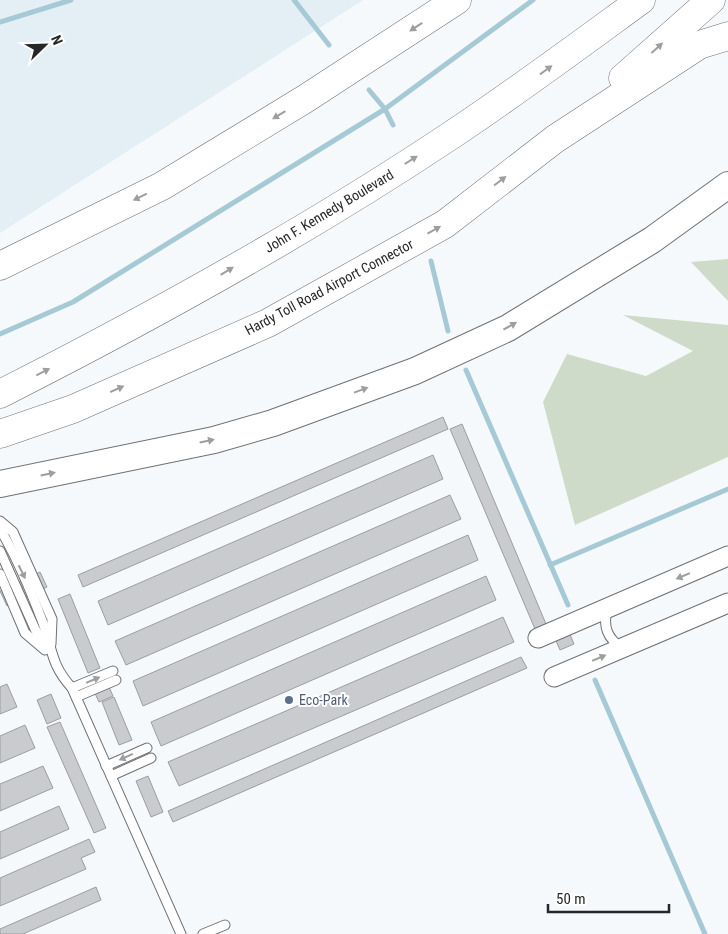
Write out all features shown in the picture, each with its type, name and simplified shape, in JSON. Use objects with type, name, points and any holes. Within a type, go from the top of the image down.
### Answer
[{"type":"highway","points":[[0,266],[162,186],[305,99],[457,0]]},
{"type":"highway","name":"John F. Kennedy Boulevard","points":[[0,394],[104,341],[185,296],[356,196],[530,81],[641,0]]},
{"type":"highway","points":[[555,139],[711,0]]},
{"type":"highway","points":[[555,139],[699,45],[728,36]]},
{"type":"highway","name":"Hardy Toll Road Airport Connector","points":[[0,434],[73,409],[268,323],[445,224],[555,139]]},
{"type":"street","points":[[0,484],[214,440],[273,423],[415,371],[508,328],[652,240],[728,185]]},
{"type":"street","points":[[538,638],[728,556]]},
{"type":"street","points":[[554,677],[728,602]]},
{"type":"lane","points":[[0,521],[13,532],[52,619],[51,655]]},
{"type":"lane","points":[[0,529],[44,624],[51,655]]},
{"type":"lane","points":[[0,550],[35,629],[61,676],[74,693],[181,934]]},
{"type":"lane","points":[[0,574],[24,633],[51,655]]},
{"type":"lane","points":[[607,609],[604,620],[610,640],[622,648]]},
{"type":"lane","points":[[74,693],[114,675]]},
{"type":"lane","points":[[106,766],[147,748]]},
{"type":"lane","points":[[111,776],[151,758]]},
{"type":"lane","points":[[203,934],[224,925]]},
{"type":"shaded area","points":[[0,0],[363,0],[0,233]]},
{"type":"green space","points":[[728,259],[728,301],[691,262]]},
{"type":"green space","points":[[623,315],[728,325],[728,457],[575,525],[543,402],[567,354],[646,376],[693,351]]},
{"type":"building","points":[[443,417],[448,429],[83,587],[78,575]]},
{"type":"building","points":[[462,424],[546,624],[535,629],[450,429]]},
{"type":"building","points":[[433,455],[443,479],[108,625],[98,601]]},
{"type":"building","points":[[450,495],[461,519],[126,665],[115,641]]},
{"type":"building","points":[[468,535],[478,560],[143,706],[133,681]]},
{"type":"building","points":[[40,572],[47,587],[7,606],[0,591]]},
{"type":"building","points":[[486,576],[496,600],[161,746],[151,722]]},
{"type":"building","points":[[70,594],[100,668],[88,673],[58,599]]},
{"type":"building","points":[[503,617],[514,642],[179,786],[168,762]]},
{"type":"building","points":[[564,620],[574,644],[560,650],[550,627]]},
{"type":"building","points":[[521,657],[527,668],[173,822],[168,811]]},
{"type":"building","points":[[102,671],[113,696],[99,702],[88,678]]},
{"type":"building","points":[[7,684],[17,707],[0,714],[0,687]]},
{"type":"building","points":[[51,694],[61,718],[47,724],[37,700]]},
{"type":"building","points":[[114,697],[132,740],[119,745],[102,702]]},
{"type":"building","points":[[60,722],[106,828],[94,833],[47,727]]},
{"type":"building","points":[[25,725],[35,748],[0,763],[0,736]]},
{"type":"building","points":[[43,766],[53,788],[0,811],[0,784]]},
{"type":"building","points":[[148,776],[163,812],[151,817],[136,781]]},
{"type":"building","points":[[59,806],[69,829],[0,859],[0,832]]},
{"type":"building","points":[[89,839],[95,852],[81,858],[86,869],[0,906],[0,878]]},
{"type":"building","points":[[96,887],[101,900],[23,934],[0,934],[0,929]]},
{"type":"waterway","points":[[0,22],[71,0]]},
{"type":"waterway","points":[[294,0],[329,45]]},
{"type":"waterway","points":[[0,334],[73,302],[385,109],[533,0]]},
{"type":"waterway","points":[[369,90],[385,109],[393,125]]},
{"type":"waterway","points":[[431,261],[448,331]]},
{"type":"waterway","points":[[466,370],[568,605]]},
{"type":"waterway","points":[[550,565],[728,489]]},
{"type":"waterway","points":[[595,680],[705,934]]},
{"type":"place","name":"Eco-Park","points":[[289,700]]}]
